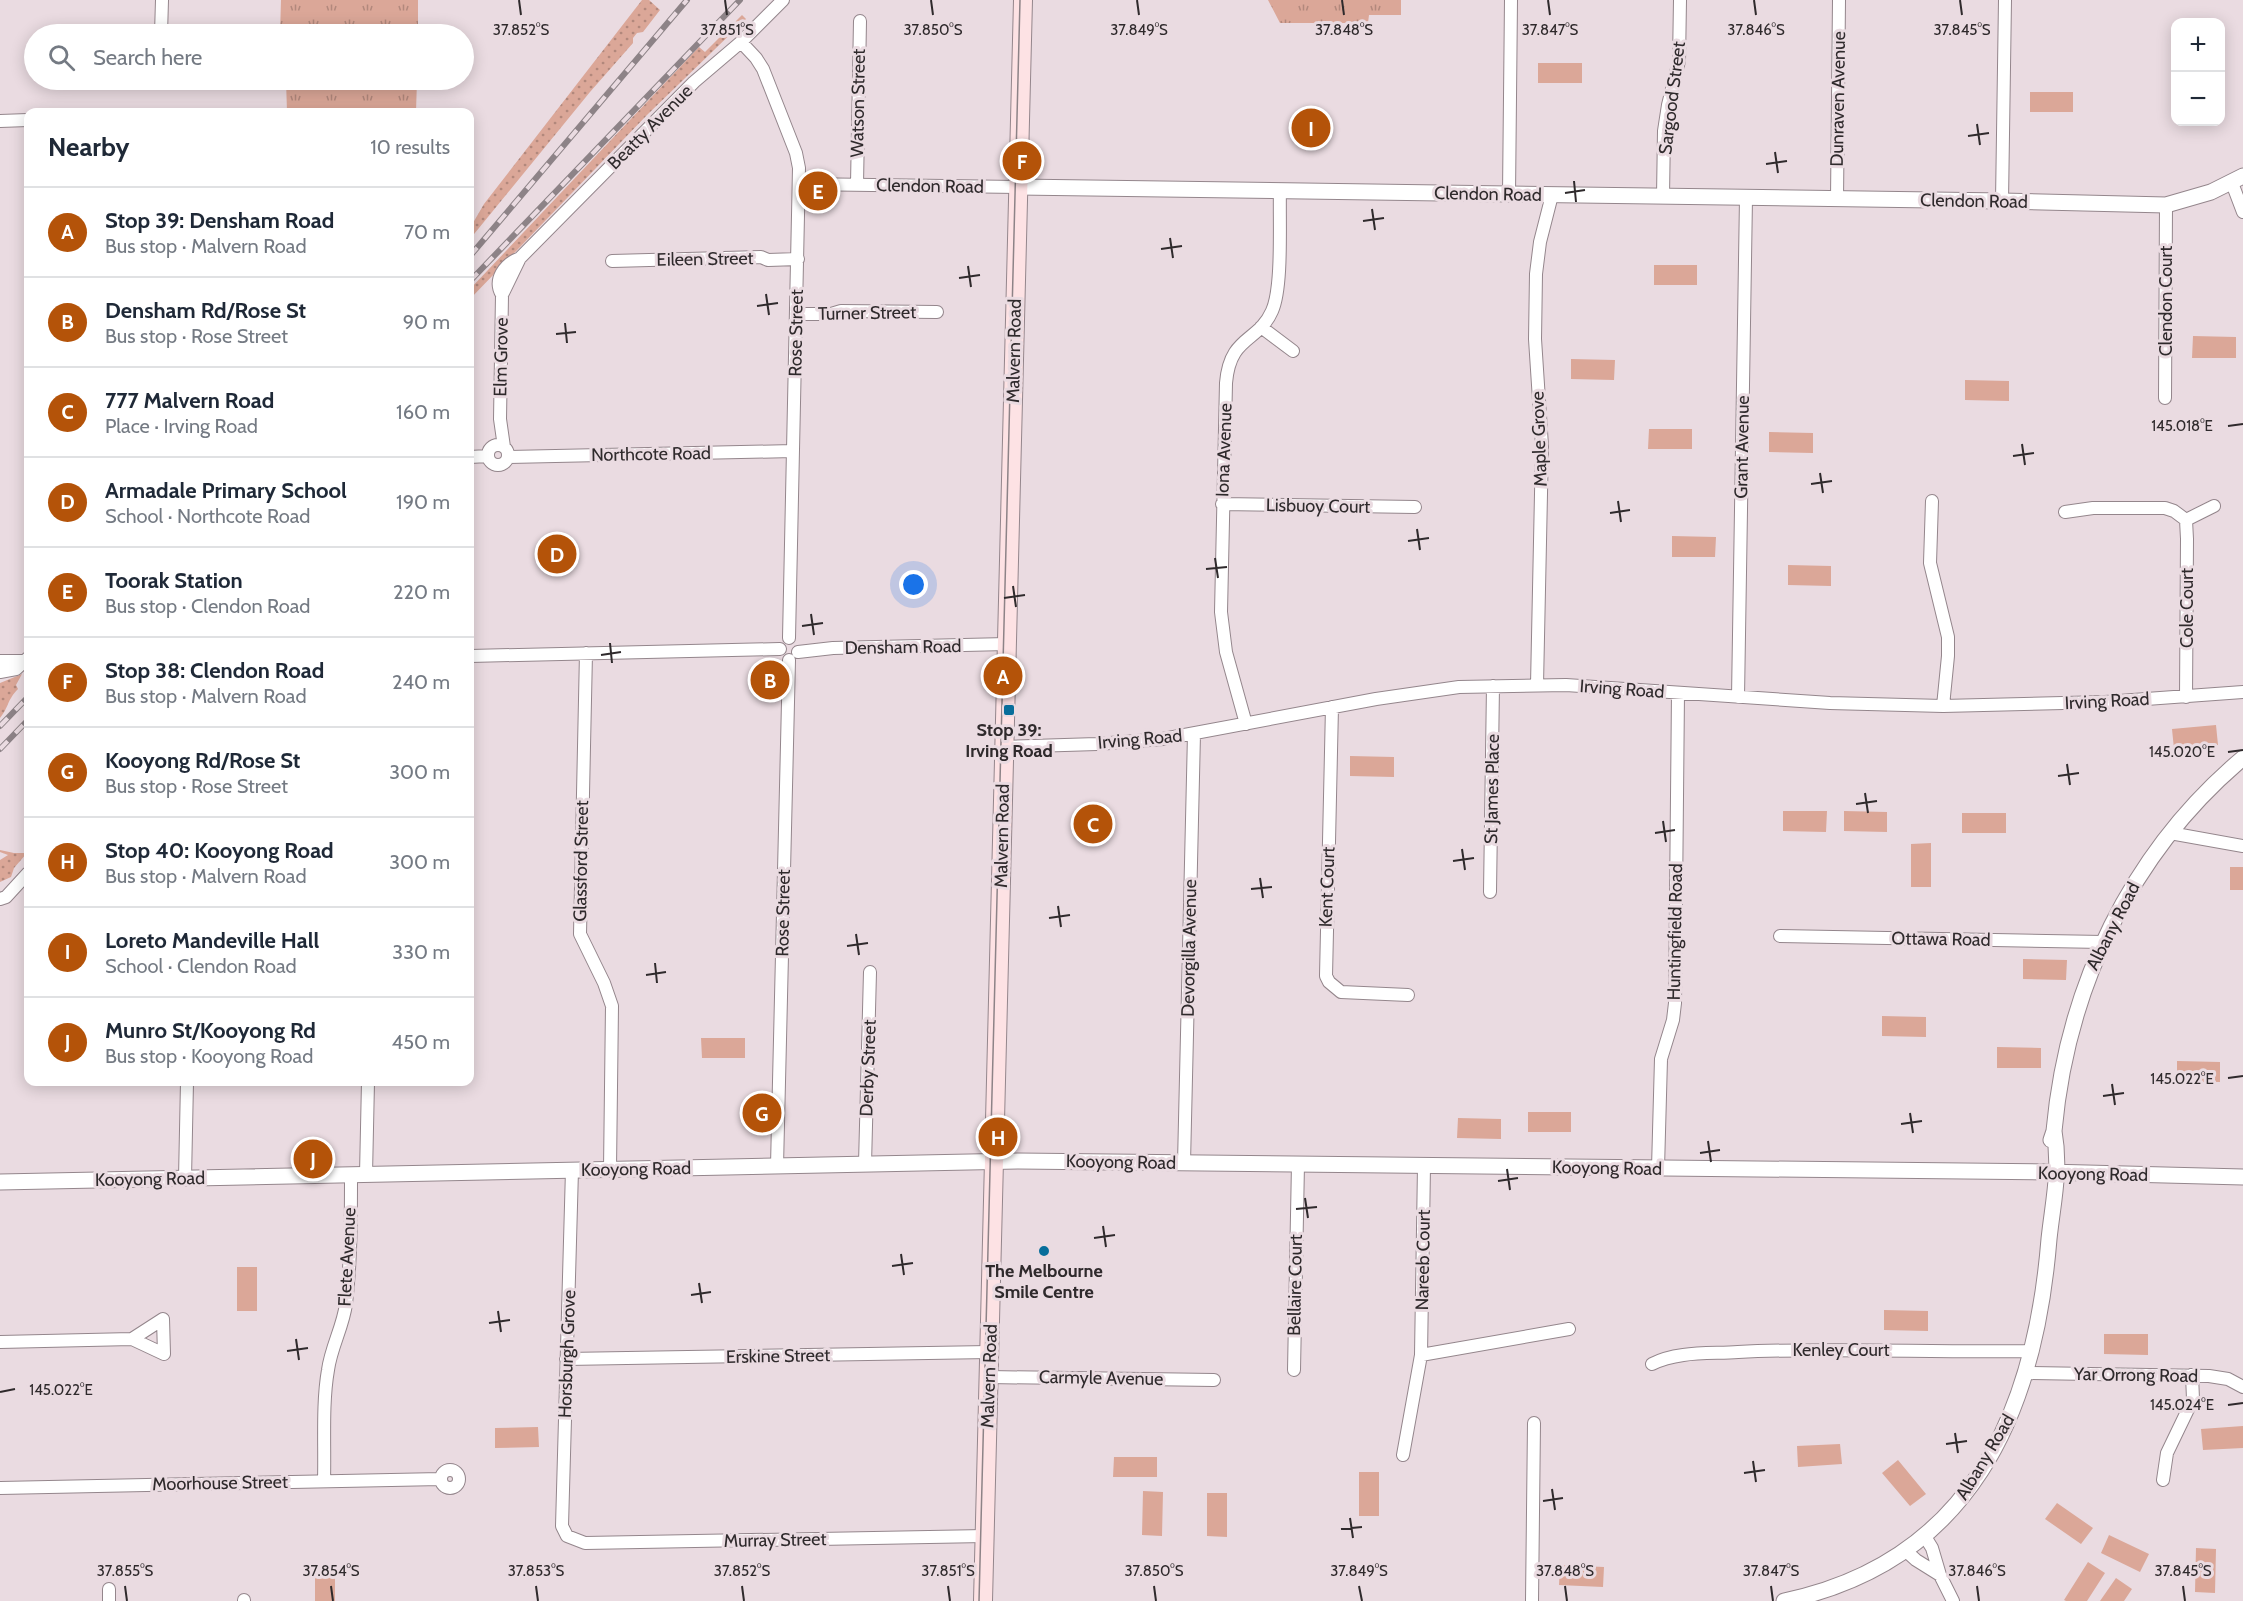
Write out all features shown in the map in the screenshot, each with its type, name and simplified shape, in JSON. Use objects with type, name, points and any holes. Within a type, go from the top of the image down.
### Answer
[{"type":"main road","name":"Malvern Road","points":[[988,1601],[984,1536],[1023,0]]},
{"type":"street","points":[[161,24],[162,0]]},
{"type":"street","name":"Beatty Avenue","points":[[506,275],[511,261],[520,258],[694,82],[741,42],[783,0]]},
{"type":"street","points":[[1509,194],[1511,0]]},
{"type":"street","name":"Sargood Street","points":[[1663,196],[1664,130],[1678,62],[1680,0]]},
{"type":"street","name":"Dunraven Avenue","points":[[1837,199],[1839,0]]},
{"type":"street","points":[[2002,201],[2005,0]]},
{"type":"street","name":"Watson Street","points":[[857,184],[860,21]]},
{"type":"street","name":"Rose Street","points":[[741,42],[756,58],[766,76],[799,161],[789,638]]},
{"type":"street","points":[[0,121],[24,120]]},
{"type":"street","points":[[2238,180],[2243,212]]},
{"type":"street","name":"Clendon Road","points":[[800,184],[2166,205],[2191,199],[2238,180]]},
{"type":"street","name":"Iona Avenue","points":[[1246,724],[1226,652],[1221,612],[1222,504],[1228,364],[1239,346],[1261,327],[1271,314],[1277,294],[1280,190]]},
{"type":"street","name":"Maple Grove","points":[[1537,685],[1542,446],[1535,339],[1536,274],[1540,242],[1552,195]]},
{"type":"street","name":"Grant Avenue","points":[[1738,697],[1746,198]]},
{"type":"street","name":"Clendon Court","points":[[2165,398],[2166,205]]},
{"type":"street","name":"Eileen Street","points":[[612,261],[761,257],[768,260],[798,259]]},
{"type":"street","name":"Elm Grove","points":[[499,451],[496,429],[500,419],[502,295],[506,275]]},
{"type":"street","name":"Turner Street","points":[[797,314],[831,314],[841,311],[937,312]]},
{"type":"street","points":[[1261,327],[1293,351]]},
{"type":"street","name":"Northcote Road","points":[[474,456],[499,451],[793,451]]},
{"type":"street","points":[[1932,501],[1930,563],[1948,638],[1943,706]]},
{"type":"street","name":"Lisbuoy Court","points":[[1222,504],[1415,507]]},
{"type":"street","points":[[2065,512],[2093,508],[2165,508],[2174,511],[2186,520],[2214,506]]},
{"type":"street","name":"Cole Court","points":[[2186,520],[2186,697]]},
{"type":"street","points":[[789,638],[796,642],[793,656],[782,656],[780,649],[782,641],[789,638]]},
{"type":"street","name":"Densham Road","points":[[793,656],[833,648],[1007,644]]},
{"type":"street","points":[[474,656],[780,649]]},
{"type":"street","name":"Glassford Street","points":[[586,653],[579,926],[581,940],[604,983],[612,1006],[610,1169]]},
{"type":"street","name":"Rose Street","points":[[777,1166],[793,656]]},
{"type":"street","points":[[0,661],[24,660]]},
{"type":"street","points":[[0,672],[14,670],[24,662]]},
{"type":"street","name":"Irving Road","points":[[1004,747],[1132,742],[1194,734],[1422,692],[1493,686],[1616,687],[1830,703],[1943,706],[2053,704],[2243,692]]},
{"type":"street","name":"St James Place","points":[[1490,892],[1493,686]]},
{"type":"street","name":"Huntingfield Road","points":[[1658,1168],[1661,1059],[1675,1003],[1678,693]]},
{"type":"street","name":"Kent Court","points":[[1332,707],[1326,976],[1335,989],[1349,994],[1408,995]]},
{"type":"street","name":"Devorgilla Avenue","points":[[1184,1163],[1194,734]]},
{"type":"street","name":"Albany Road","points":[[1784,1601],[1817,1594],[1849,1582],[1877,1569],[1905,1550],[1941,1521],[1974,1482],[2006,1427],[2020,1395],[2032,1351],[2045,1280],[2052,1212],[2048,1197],[2053,1172],[2049,1147],[2054,1131],[2069,1039],[2085,986],[2103,942],[2135,881],[2170,833],[2210,788],[2243,758]]},
{"type":"street","points":[[2170,833],[2243,846]]},
{"type":"street","points":[[0,899],[6,897],[24,877]]},
{"type":"street","points":[[0,888],[15,886]]},
{"type":"street","name":"Ottawa Road","points":[[1780,936],[2103,942]]},
{"type":"street","name":"Derby Street","points":[[865,1164],[870,972]]},
{"type":"street","points":[[185,1178],[188,1086]]},
{"type":"street","name":"Flete Avenue","points":[[324,1480],[327,1374],[330,1354],[341,1327],[346,1306],[368,1086]]},
{"type":"street","name":"Kooyong Road","points":[[0,1182],[994,1161],[2053,1172],[2243,1177]]},
{"type":"street","name":"Bellaire Court","points":[[1294,1370],[1298,1164]]},
{"type":"street","name":"Nareeb Court","points":[[1403,1455],[1421,1354],[1424,1166]]},
{"type":"street","name":"Horsburgh Grove","points":[[567,1536],[562,1526],[572,1170]]},
{"type":"street","points":[[1421,1354],[1569,1329]]},
{"type":"street","points":[[0,1342],[132,1339]]},
{"type":"street","name":"Kenley Court","points":[[1652,1364],[1681,1355],[1785,1350],[2032,1351]]},
{"type":"street","name":"Erskine Street","points":[[566,1359],[989,1352]]},
{"type":"street","name":"Yar Orrong Road","points":[[2026,1373],[2192,1375],[2219,1377],[2243,1387]]},
{"type":"street","points":[[2163,1480],[2167,1453],[2193,1399],[2192,1375]]},
{"type":"street","name":"Carmyle Avenue","points":[[988,1377],[1214,1380]]},
{"type":"street","points":[[1532,1601],[1534,1423]]},
{"type":"street","name":"Moorhouse Street","points":[[0,1488],[441,1479]]},
{"type":"street","points":[[1924,1535],[1932,1548],[1940,1575],[1953,1601]]},
{"type":"street","name":"Murray Street","points":[[567,1536],[585,1543],[984,1536]]},
{"type":"street","points":[[1905,1550],[1940,1575]]},
{"type":"green space","points":[[281,0],[418,0],[418,24],[280,24]]},
{"type":"green space","points":[[642,0],[649,0],[660,10],[643,32],[637,33],[633,38],[633,43],[474,234],[474,221],[484,204]]},
{"type":"green space","points":[[1268,0],[1401,0],[1401,15],[1369,15],[1368,23],[1280,23]]},
{"type":"green space","points":[[742,15],[746,19],[647,115],[474,295],[474,285],[699,47],[705,52]]},
{"type":"green space","points":[[1538,63],[1582,63],[1582,83],[1538,83]]},
{"type":"green space","points":[[286,90],[417,90],[416,108],[287,108]]},
{"type":"green space","points":[[2030,92],[2073,92],[2073,112],[2030,112]]},
{"type":"green space","points":[[1654,265],[1697,265],[1697,285],[1654,285]]},
{"type":"green space","points":[[2193,336],[2236,337],[2236,358],[2192,358]]},
{"type":"green space","points":[[1571,359],[1615,360],[1614,380],[1571,379]]},
{"type":"green space","points":[[1965,380],[2009,381],[2009,401],[1965,400]]},
{"type":"green space","points":[[1649,429],[1692,429],[1692,449],[1648,449]]},
{"type":"green space","points":[[1769,432],[1813,433],[1813,453],[1769,452]]},
{"type":"green space","points":[[1672,536],[1716,537],[1715,557],[1672,557]]},
{"type":"green space","points":[[1788,565],[1831,566],[1831,586],[1788,585]]},
{"type":"green space","points":[[22,674],[16,685],[18,689],[0,718],[0,683]]},
{"type":"green space","points":[[2216,725],[2218,745],[2174,749],[2172,729]]},
{"type":"green space","points":[[1350,756],[1394,757],[1394,777],[1350,776]]},
{"type":"green space","points":[[1783,811],[1827,811],[1826,832],[1783,831]]},
{"type":"green space","points":[[1844,811],[1887,812],[1887,832],[1844,831]]},
{"type":"green space","points":[[1962,813],[2006,813],[2006,833],[1962,833]]},
{"type":"green space","points":[[1931,843],[1931,887],[1911,887],[1911,844]]},
{"type":"green space","points":[[0,850],[24,853],[24,856],[14,868],[11,877],[0,882],[0,860],[8,855]]},
{"type":"green space","points":[[2230,867],[2243,867],[2243,890],[2230,890]]},
{"type":"green space","points":[[2023,959],[2067,960],[2066,980],[2023,979]]},
{"type":"green space","points":[[1882,1016],[1926,1017],[1926,1037],[1882,1036]]},
{"type":"green space","points":[[701,1038],[745,1038],[745,1058],[702,1058]]},
{"type":"green space","points":[[1997,1047],[2041,1048],[2041,1068],[1997,1068]]},
{"type":"green space","points":[[2177,1061],[2220,1062],[2220,1082],[2177,1082]]},
{"type":"green space","points":[[1528,1112],[1571,1112],[1571,1132],[1528,1132]]},
{"type":"green space","points":[[1458,1118],[1501,1119],[1501,1139],[1457,1138]]},
{"type":"green space","points":[[237,1267],[257,1267],[257,1311],[237,1311]]},
{"type":"green space","points":[[1884,1310],[1928,1311],[1928,1331],[1884,1330]]},
{"type":"green space","points":[[2104,1334],[2148,1334],[2148,1355],[2104,1354]]},
{"type":"green space","points":[[2243,1426],[2243,1448],[2203,1450],[2201,1429]]},
{"type":"green space","points":[[538,1427],[539,1447],[495,1448],[495,1428]]},
{"type":"green space","points":[[1840,1444],[1842,1464],[1798,1467],[1797,1446]]},
{"type":"green space","points":[[1114,1457],[1157,1457],[1157,1477],[1113,1477]]},
{"type":"green space","points":[[1898,1460],[1926,1494],[1910,1506],[1882,1473]]},
{"type":"green space","points":[[1359,1472],[1379,1472],[1379,1516],[1359,1516]]},
{"type":"green space","points":[[1143,1491],[1163,1492],[1162,1536],[1142,1535]]},
{"type":"green space","points":[[1207,1493],[1227,1493],[1227,1537],[1207,1536]]},
{"type":"green space","points":[[2057,1503],[2093,1528],[2081,1544],[2045,1519]]},
{"type":"green space","points":[[2109,1535],[2149,1554],[2140,1572],[2101,1553]]},
{"type":"green space","points":[[2196,1548],[2216,1549],[2215,1593],[2195,1592]]},
{"type":"green space","points":[[2088,1562],[2105,1573],[2087,1601],[2064,1600]]},
{"type":"green space","points":[[1560,1565],[1604,1567],[1603,1587],[1559,1585]]},
{"type":"green space","points":[[335,1573],[335,1601],[315,1601],[315,1574]]},
{"type":"green space","points":[[2116,1578],[2132,1589],[2124,1601],[2100,1601]]},
{"type":"tram line","points":[[979,1601],[1020,0]]},
{"type":"railway","points":[[474,251],[687,0]]},
{"type":"railway","points":[[474,277],[740,0]]},
{"type":"railway","points":[[0,726],[24,701]]},
{"type":"railway","points":[[0,749],[24,724]]},
{"type":"place","name":"Loreto Mandeville Hall","points":[[1311,128]]},
{"type":"place","name":"Stop 38: Clendon Road","points":[[1022,161]]},
{"type":"place","name":"Toorak Station","points":[[818,191]]},
{"type":"place","name":"Armadale Primary School","points":[[557,554]]},
{"type":"place","name":"Stop 39: Densham Road","points":[[1003,676]]},
{"type":"place","name":"Densham Rd/Rose St","points":[[770,680]]},
{"type":"place","name":"Stop 39: Irving Road","points":[[1009,710]]},
{"type":"place","name":"777 Malvern Road","points":[[1093,824]]},
{"type":"place","name":"Kooyong Rd/Rose St","points":[[762,1113]]},
{"type":"place","name":"Stop 40: Kooyong Road","points":[[998,1137]]},
{"type":"place","name":"Munro St/Kooyong Rd","points":[[313,1159]]},
{"type":"place","name":"The Melbourne Smile Centre","points":[[1044,1251]]}]
